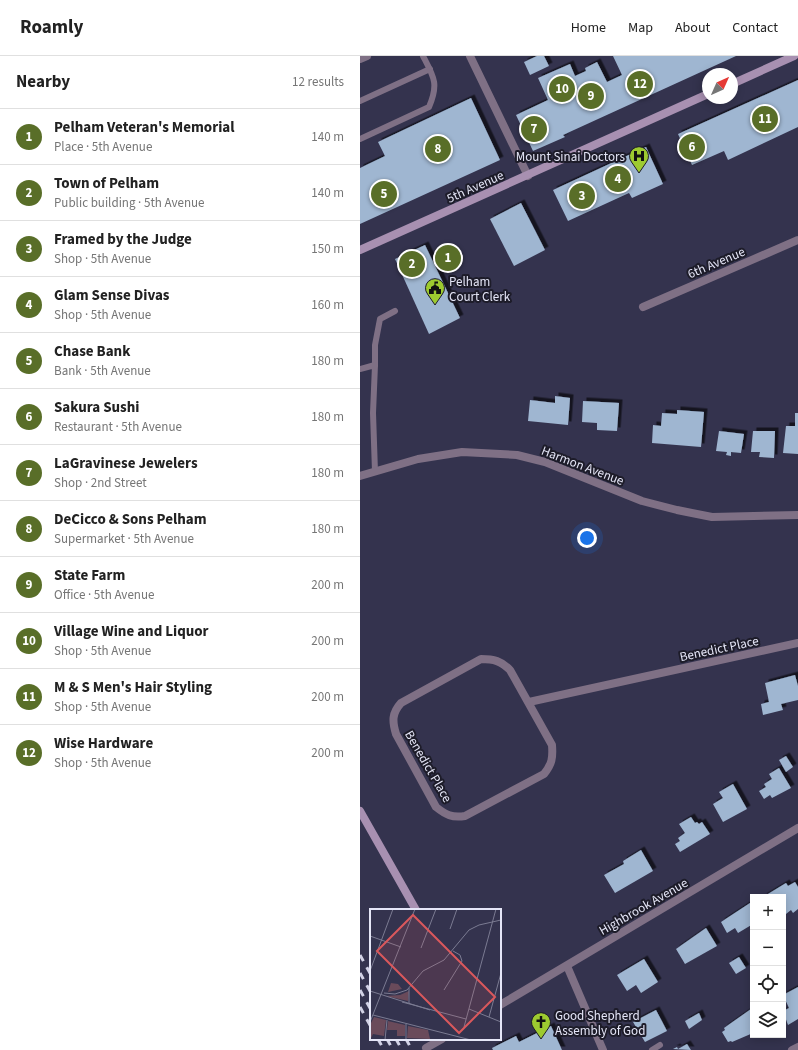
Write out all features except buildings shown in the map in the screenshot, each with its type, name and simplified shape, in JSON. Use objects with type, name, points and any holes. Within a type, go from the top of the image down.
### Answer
[{"type":"street","points":[[360,59],[367,56]]},
{"type":"street","points":[[470,56],[528,176]]},
{"type":"street","points":[[738,81],[794,56]]},
{"type":"street","name":"5th Avenue","points":[[360,250],[702,97]]},
{"type":"street","name":"6th Avenue","points":[[643,307],[798,240]]},
{"type":"street","name":"Harmon Avenue","points":[[360,476],[418,459],[462,452],[517,455],[545,462],[642,501],[677,510],[712,516],[798,516]]},
{"type":"street","name":"Benedict Place","points":[[529,702],[798,643]]},
{"type":"street","name":"Benedict Place","points":[[481,659],[492,659],[502,662],[510,670],[529,702],[552,745],[553,756],[551,766],[544,774],[465,816],[455,818],[445,815],[436,807],[396,734],[392,723],[395,710],[401,703],[481,659]]},
{"type":"street","points":[[360,811],[415,909]]},
{"type":"street","name":"Highbrook Avenue","points":[[501,1004],[798,828]]},
{"type":"street","points":[[568,966],[603,1050]]},
{"type":"street","points":[[426,1048],[440,1040]]},
{"type":"street","points":[[792,1050],[798,1047]]},
{"type":"lane","points":[[360,139],[429,107],[435,93],[436,84],[423,56]]},
{"type":"lane","points":[[360,101],[430,69]]},
{"type":"lane","points":[[375,472],[373,413],[375,345],[380,319],[395,311]]},
{"type":"lane","points":[[360,369],[375,365]]},
{"type":"lane","points":[[652,1050],[660,1045]]},
{"type":"railway","points":[[360,955],[370,973]]},
{"type":"railway","points":[[360,973],[370,991]]},
{"type":"railway","points":[[360,990],[370,1008]]},
{"type":"railway","points":[[360,1007],[370,1025]]},
{"type":"railway","points":[[379,1040],[384,1050]]},
{"type":"railway","points":[[388,1040],[393,1050]]},
{"type":"railway","points":[[397,1040],[402,1050]]},
{"type":"railway","points":[[407,1040],[412,1050]]},
{"type":"place","name":"Wise Hardware","points":[[640,84]]},
{"type":"place","name":"Village Wine and Liquor","points":[[562,89]]},
{"type":"place","name":"State Farm","points":[[591,96]]},
{"type":"place","name":"M & S Men's Hair Styling","points":[[765,119]]},
{"type":"place","name":"LaGravinese Jewelers","points":[[534,129]]},
{"type":"place","name":"Sakura Sushi","points":[[692,147]]},
{"type":"place","name":"DeCicco & Sons Pelham","points":[[438,149]]},
{"type":"place","name":"Mount Sinai Doctors","points":[[639,173]]},
{"type":"place","name":"Glam Sense Divas","points":[[618,179]]},
{"type":"place","name":"Chase Bank","points":[[384,194]]},
{"type":"place","name":"Framed by the Judge","points":[[582,196]]},
{"type":"place","name":"Pelham Veteran's Memorial","points":[[448,258]]},
{"type":"place","name":"Town of Pelham","points":[[412,264]]},
{"type":"place","name":"Pelham Court Clerk","points":[[435,305]]},
{"type":"place","name":"Good Shepherd Assembly of God","points":[[541,1039]]}]
